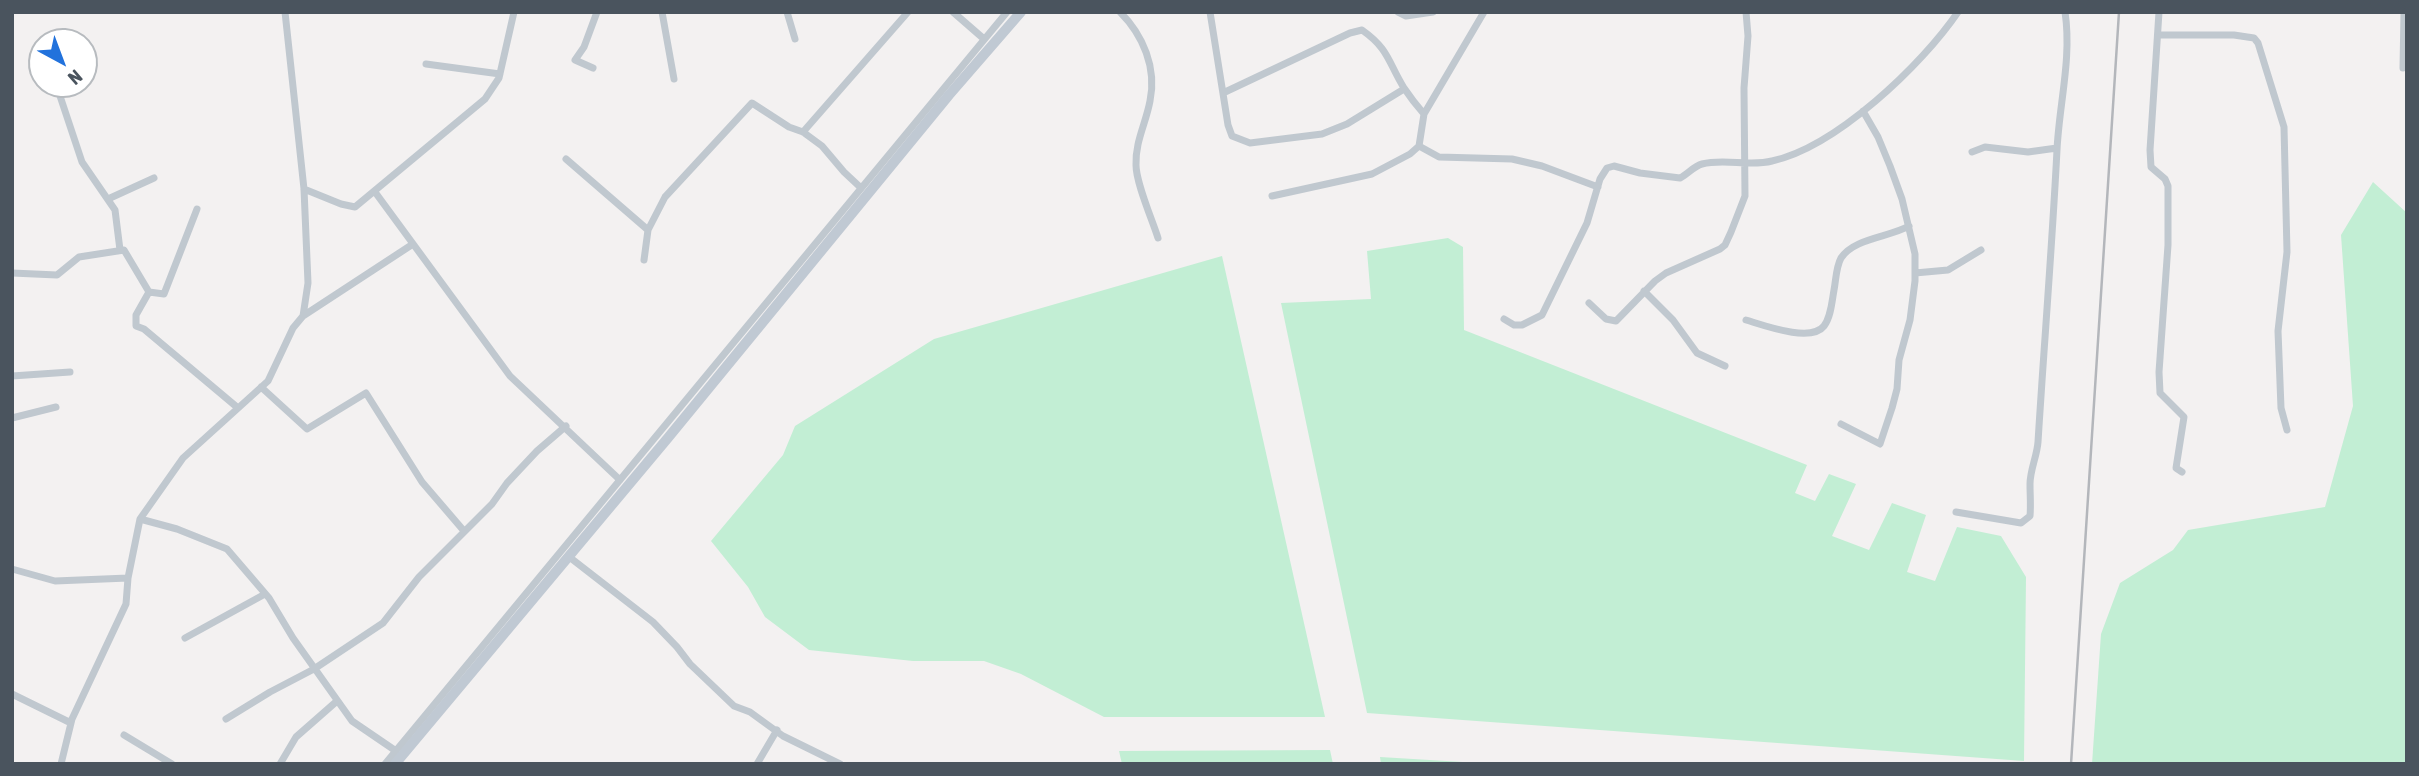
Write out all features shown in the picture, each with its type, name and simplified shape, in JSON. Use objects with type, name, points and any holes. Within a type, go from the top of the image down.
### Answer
[{"type":"main road","points":[[395,764],[1021,12]]},
{"type":"street","points":[[285,12],[304,189],[307,283],[303,316]]},
{"type":"street","points":[[304,189],[355,207],[375,192],[485,99],[500,74],[514,12]]},
{"type":"street","points":[[593,68],[575,60],[584,47],[597,12]]},
{"type":"street","points":[[662,12],[674,79]]},
{"type":"street","points":[[787,12],[795,39]]},
{"type":"street","points":[[803,132],[908,12]]},
{"type":"street","points":[[954,12],[984,39]]},
{"type":"street","points":[[385,764],[1007,12]]},
{"type":"street","points":[[1120,12],[1140,38],[1146,51],[1150,74],[1151,100],[1136,149],[1136,168],[1158,238]]},
{"type":"street","points":[[1210,12],[1232,136],[1250,143],[1322,134],[1347,124],[1404,89]]},
{"type":"street","points":[[1398,12],[1406,16],[1433,12]]},
{"type":"street","points":[[1272,196],[1372,174],[1410,155],[1419,146],[1424,114],[1484,12]]},
{"type":"street","points":[[1589,303],[1606,318],[1616,321],[1644,291],[1666,273],[1710,255],[1725,245],[1745,196],[1744,88],[1748,36],[1746,12]]},
{"type":"street","points":[[1504,319],[1514,325],[1522,325],[1542,315],[1587,223],[1607,168],[1614,166],[1640,173],[1679,178],[1699,164],[1772,162],[1805,149],[1863,111],[1924,53],[1958,12]]},
{"type":"street","points":[[1956,512],[2021,523],[2030,516],[2030,483],[2038,446],[2038,411],[2047,325],[2057,148],[2067,48],[2065,12]]},
{"type":"street","points":[[2159,12],[2151,167],[2165,179],[2168,186],[2168,245],[2159,372],[2160,393],[2184,417],[2176,468],[2182,472]]},
{"type":"street","points":[[2403,68],[2404,12]]},
{"type":"street","points":[[1223,93],[1350,33],[1362,30],[1378,41],[1404,89],[1424,114]]},
{"type":"street","points":[[2158,35],[2234,35],[2254,38],[2279,108],[2284,127],[2288,217],[2278,331],[2281,408],[2287,430]]},
{"type":"street","points":[[426,64],[500,74]]},
{"type":"street","points":[[61,98],[82,162],[115,210],[120,250]]},
{"type":"street","points":[[644,260],[648,230],[665,197],[752,103],[822,146],[844,173],[860,187]]},
{"type":"street","points":[[1841,424],[1880,444],[1897,389],[1899,360],[1910,320],[1915,273],[1915,254],[1909,226],[1890,166],[1863,111]]},
{"type":"street","points":[[1419,146],[1439,157],[1512,159],[1542,166],[1598,187]]},
{"type":"street","points":[[1972,152],[1985,147],[2028,152],[2057,148]]},
{"type":"street","points":[[566,159],[648,230]]},
{"type":"street","points":[[108,199],[154,178]]},
{"type":"street","points":[[375,192],[510,376],[566,426],[620,480]]},
{"type":"street","points":[[149,292],[164,294],[197,209]]},
{"type":"street","points":[[1746,320],[1790,331],[1818,332],[1826,323],[1838,266],[1844,255],[1870,239],[1909,226]]},
{"type":"street","points":[[61,764],[71,723],[126,604],[128,578],[140,519],[183,458],[268,381],[292,328],[303,316],[413,244]]},
{"type":"street","points":[[12,273],[57,275],[79,257],[124,250],[149,292]]},
{"type":"street","points":[[1915,273],[1948,271],[1980,250]]},
{"type":"street","points":[[1644,291],[1673,320],[1697,353],[1725,366]]},
{"type":"street","points":[[149,292],[136,315],[136,326],[144,329],[238,408]]},
{"type":"street","points":[[12,376],[69,372]]},
{"type":"street","points":[[261,387],[307,429],[366,393],[422,482],[464,531]]},
{"type":"street","points":[[12,418],[56,407]]},
{"type":"street","points":[[226,719],[314,669],[383,623],[419,577],[492,505],[537,451],[566,426]]},
{"type":"street","points":[[140,519],[177,529],[227,549],[265,594],[352,721],[396,751]]},
{"type":"street","points":[[568,556],[653,622],[690,664],[734,706],[750,712],[840,764]]},
{"type":"street","points":[[12,569],[55,581],[128,578]]},
{"type":"street","points":[[185,638],[265,594]]},
{"type":"street","points":[[12,694],[71,723]]},
{"type":"street","points":[[279,764],[296,737],[337,701]]},
{"type":"street","points":[[757,764],[777,730]]},
{"type":"street","points":[[124,735],[172,764]]},
{"type":"green space","points":[[2373,182],[2407,213],[2407,764],[2092,764],[2101,634],[2120,583],[2173,550],[2188,530],[2325,507],[2353,406],[2341,235]]},
{"type":"green space","points":[[1448,238],[1463,247],[1464,330],[1807,465],[1795,493],[1815,501],[1829,474],[1856,484],[1832,536],[1869,550],[1892,503],[1926,515],[1907,572],[1935,581],[1957,527],[2001,536],[2026,577],[2024,761],[1367,713],[1281,303],[1371,299],[1367,251]]},
{"type":"green space","points":[[1222,256],[1325,717],[1104,717],[1021,674],[984,661],[913,661],[809,650],[765,617],[748,587],[711,541],[783,455],[795,426],[934,339]]},
{"type":"green space","points":[[1330,750],[1333,764],[1122,764],[1119,751]]},
{"type":"green space","points":[[1380,757],[1496,764],[1381,764]]},
{"type":"railway","points":[[2071,764],[2119,12]]}]
